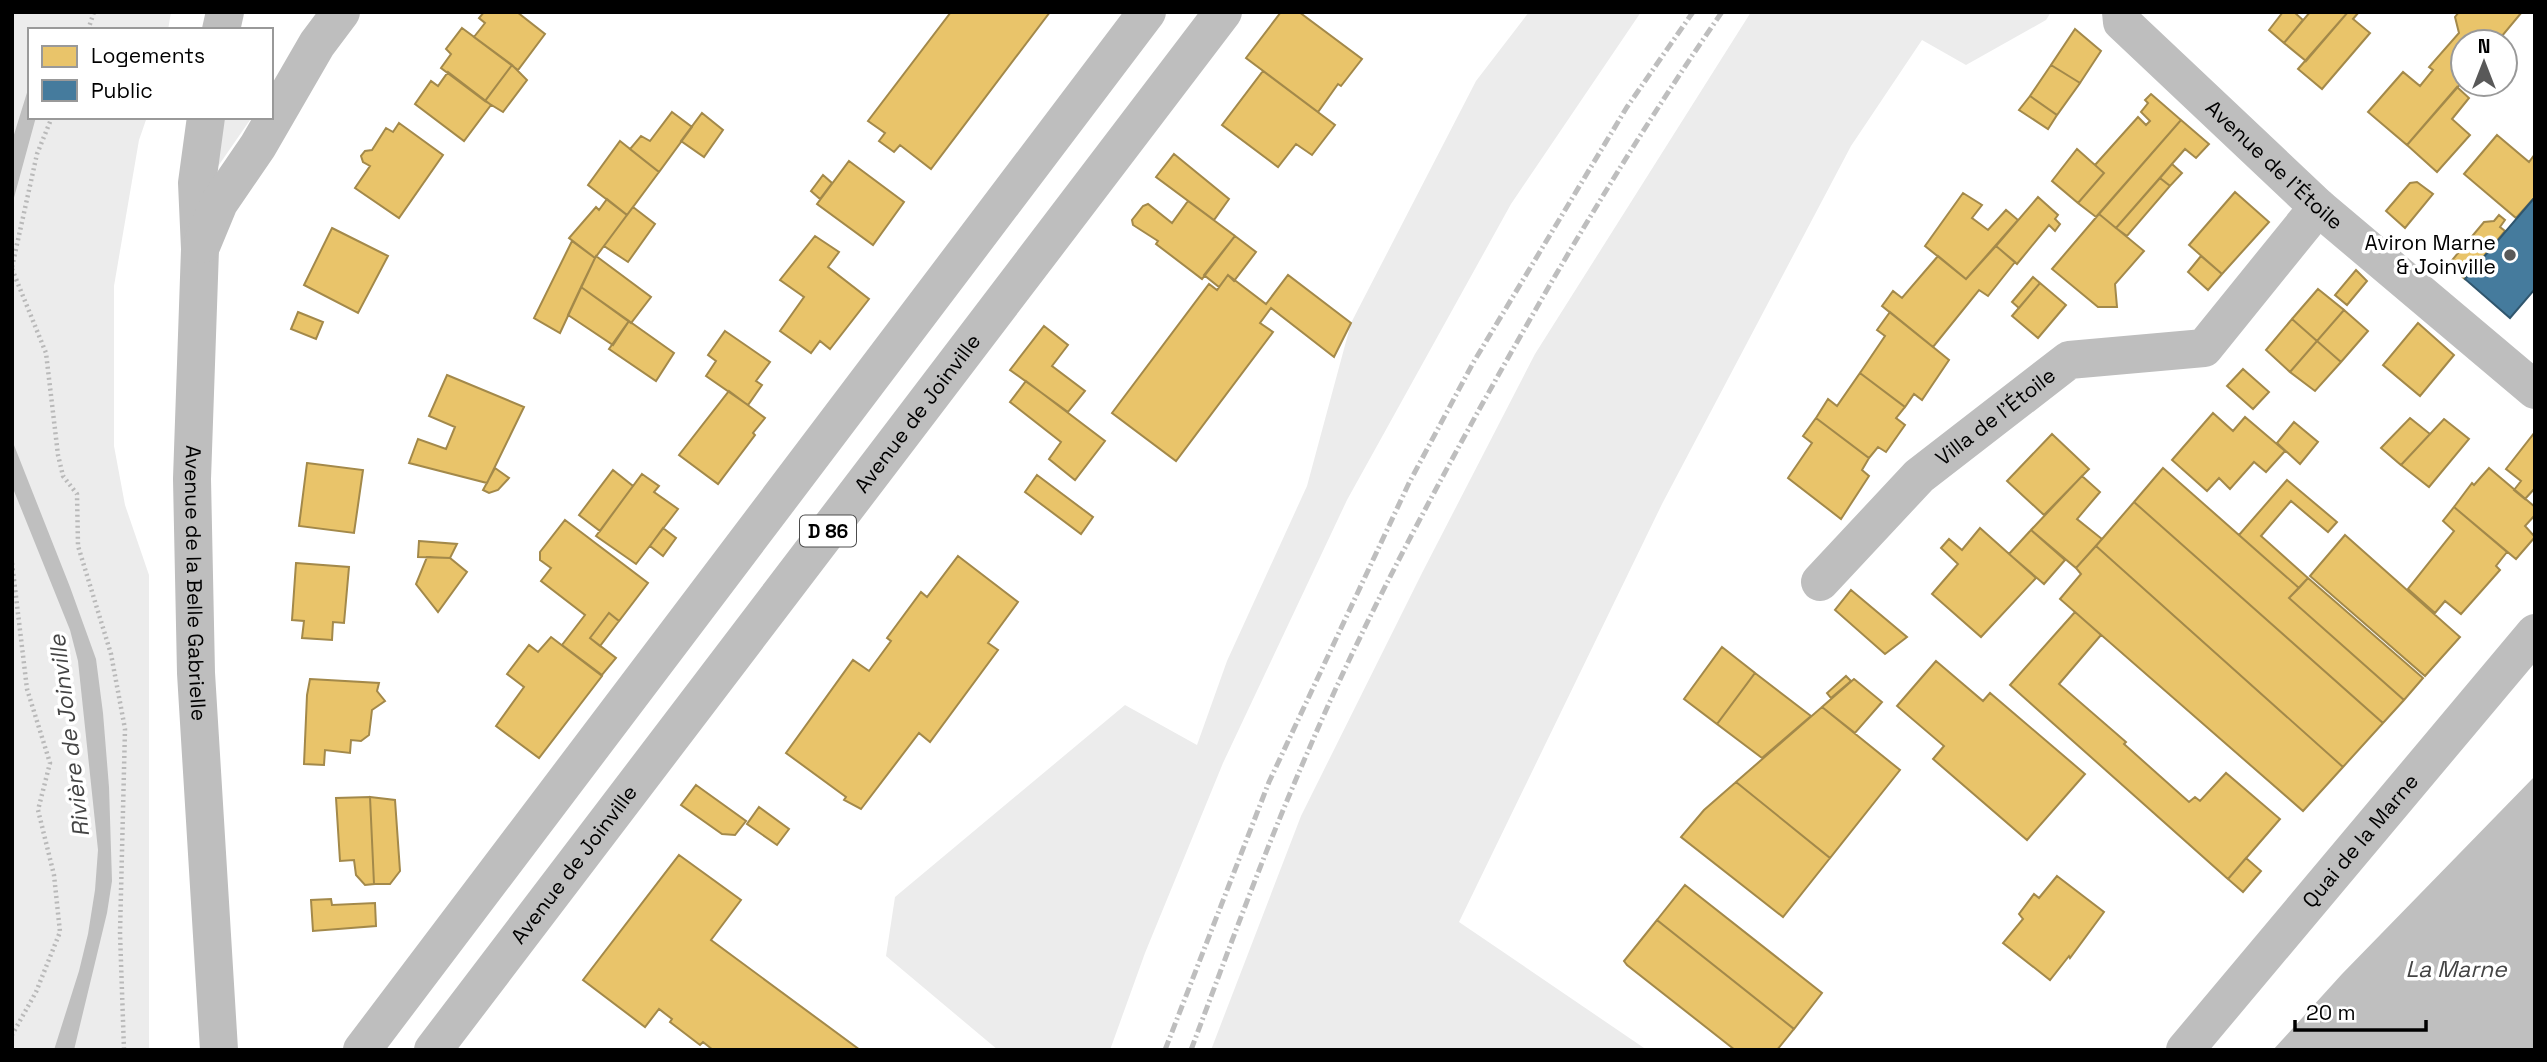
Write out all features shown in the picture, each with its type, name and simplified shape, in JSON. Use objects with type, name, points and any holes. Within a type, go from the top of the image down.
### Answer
[{"type":"street","points":[[200,249],[219,203],[258,146],[317,44],[341,12]]},
{"type":"street","name":"D 86","points":[[362,1050],[1147,12]]},
{"type":"street","name":"Avenue de Joinville","points":[[433,1050],[1223,12]]},
{"type":"street","name":"Avenue de l'Étoile","points":[[2121,12],[2122,22],[2318,207],[2535,390]]},
{"type":"street","points":[[273,78],[284,74],[317,44]]},
{"type":"street","name":"Avenue de la Belle Gabrielle","points":[[206,119],[197,183],[200,249],[191,479],[195,659],[219,1050]]},
{"type":"street","name":"Villa de l'Étoile","points":[[1820,582],[1919,476],[2069,360],[2204,348],[2318,207]]},
{"type":"street","name":"Quai de la Marne","points":[[2185,1050],[2535,633]]},
{"type":"path","points":[[51,119],[37,154],[12,268],[46,353],[58,454],[63,476],[77,494],[78,546],[111,654],[124,729],[120,933],[124,1050]]},
{"type":"path","points":[[12,563],[27,690],[50,763],[38,810],[54,875],[60,932],[36,992],[12,1035]]},
{"type":"shaded area","points":[[12,12],[171,12],[168,28],[28,28],[28,119],[146,119],[139,140],[114,286],[114,446],[125,505],[149,575],[149,1050],[12,1050]]},
{"type":"shaded area","points":[[1529,12],[1641,12],[1511,204],[1347,500],[1223,763],[1145,953],[1110,1050],[998,1050],[886,956],[895,897],[1125,705],[1197,745],[1227,661],[1307,486],[1351,323],[1476,81]]},
{"type":"shaded area","points":[[1751,12],[2051,12],[2046,20],[1966,65],[1922,40],[1851,146],[1662,504],[1459,922],[1647,1050],[1211,1050],[1301,816],[1535,354]]},
{"type":"shaded area","points":[[217,119],[249,119],[250,120],[212,175]]},
{"type":"water","points":[[28,89],[28,119],[35,119],[12,205],[12,141]]},
{"type":"water","points":[[12,440],[96,659],[103,713],[112,881],[107,913],[74,1050],[54,1050],[88,934],[98,850],[78,661],[70,630],[12,486]]},
{"type":"water","name":"La Marne","points":[[2535,776],[2535,1050],[2273,1050],[2342,974]]},
{"type":"building: Logements","points":[[484,12],[517,12],[545,34],[518,70],[474,37],[485,23],[479,18]]},
{"type":"building: Logements","points":[[951,12],[1050,12],[931,169],[900,145],[894,152],[879,141],[885,133],[868,121]]},
{"type":"building: Logements","points":[[1281,12],[1299,12],[1362,59],[1341,86],[1338,84],[1318,112],[1246,58]]},
{"type":"building: Logements","points":[[2283,12],[2294,12],[2303,20],[2284,43],[2269,30]]},
{"type":"building: Logements","points":[[2310,12],[2348,12],[2306,61],[2284,43]]},
{"type":"building: Logements","points":[[2348,12],[2359,12],[2353,19],[2370,33],[2322,89],[2298,69]]},
{"type":"building: Logements","points":[[2459,12],[2522,12],[2509,28],[2458,28],[2455,17]]},
{"type":"building: Logements","points":[[462,28],[512,65],[485,101],[441,68],[451,54],[446,49]]},
{"type":"building: Logements","points":[[2075,29],[2101,51],[2080,83],[2051,65]]},
{"type":"building: Logements","points":[[2449,44],[2449,97],[2407,145],[2368,112],[2403,72],[2420,86],[2433,70],[2429,67]]},
{"type":"building: Logements","points":[[512,65],[527,80],[503,112],[485,101]]},
{"type":"building: Logements","points":[[2051,65],[2080,83],[2057,115],[2030,96]]},
{"type":"building: Logements","points":[[1263,71],[1335,125],[1312,155],[1296,144],[1278,167],[1222,125]]},
{"type":"building: Logements","points":[[448,72],[491,105],[464,141],[415,104],[431,81],[438,86]]},
{"type":"building: Logements","points":[[2151,94],[2181,120],[2096,217],[2078,203],[2104,173],[2095,165],[2138,117],[2146,125],[2150,121],[2141,112],[2148,103],[2145,100]]},
{"type":"building: Logements","points":[[2030,96],[2057,115],[2048,129],[2019,110]]},
{"type":"building: Logements","points":[[2449,96],[2469,98],[2452,119],[2470,135],[2437,172],[2407,145]]},
{"type":"building: Logements","points":[[672,112],[692,127],[659,172],[630,149],[641,136],[650,141]]},
{"type":"building: Logements","points":[[702,113],[723,130],[704,157],[681,141]]},
{"type":"building: Logements","points":[[2181,120],[2209,144],[2196,158],[2185,149],[2116,228],[2099,214]]},
{"type":"building: Logements","points":[[399,123],[443,155],[399,218],[355,188],[370,166],[363,162],[361,156],[365,151],[372,150],[386,128],[393,132]]},
{"type":"building: Logements","points":[[2497,135],[2529,162],[2535,154],[2535,197],[2516,218],[2464,174]]},
{"type":"building: Logements","points":[[620,141],[659,172],[627,215],[588,185]]},
{"type":"building: Logements","points":[[2077,149],[2104,173],[2078,203],[2052,181]]},
{"type":"building: Logements","points":[[1174,154],[1229,199],[1214,220],[1156,177]]},
{"type":"building: Logements","points":[[849,161],[904,202],[873,245],[817,204]]},
{"type":"building: Logements","points":[[2172,164],[2182,173],[2170,186],[2160,178]]},
{"type":"building: Logements","points":[[823,175],[832,183],[820,199],[811,191]]},
{"type":"building: Logements","points":[[2160,178],[2170,186],[2127,236],[2116,228]]},
{"type":"building: Logements","points":[[2417,182],[2433,194],[2405,228],[2386,211],[2410,183]]},
{"type":"building: Logements","points":[[2235,192],[2269,222],[2222,274],[2189,245]]},
{"type":"building: Logements","points":[[1963,193],[1982,205],[1972,218],[1988,230],[2006,210],[2018,220],[1966,279],[1925,246]]},
{"type":"building: Logements","points":[[2038,197],[2058,215],[2055,219],[2060,224],[2055,231],[2049,225],[2017,264],[1996,246]]},
{"type":"building: Logements","points":[[607,199],[627,215],[595,258],[569,238],[596,207],[599,210]]},
{"type":"building: Logements","points":[[1188,201],[1235,236],[1202,279],[1156,244],[1158,241],[1133,225],[1132,220],[1143,206],[1148,204],[1172,223]]},
{"type":"building: Logements","points":[[633,207],[655,224],[628,262],[604,246]]},
{"type":"building: Logements","points":[[2099,214],[2144,251],[2115,284],[2117,307],[2098,307],[2052,269]]},
{"type":"building: Logements","points":[[2499,215],[2505,220],[2500,227],[2505,231],[2465,279],[2448,265],[2484,222],[2494,221]]},
{"type":"building: Logements","points":[[332,228],[388,256],[358,313],[304,285]]},
{"type":"building: Logements","points":[[815,236],[839,252],[828,267],[869,299],[830,349],[820,341],[811,353],[780,331],[804,297],[780,280]]},
{"type":"building: Logements","points":[[1235,236],[1256,252],[1234,281],[1228,275],[1219,287],[1204,275]]},
{"type":"building: Logements","points":[[572,241],[595,258],[560,333],[534,318]]},
{"type":"building: Logements","points":[[1996,246],[2015,262],[1988,296],[1979,290],[1933,347],[1882,306],[1893,291],[1902,298],[1938,256],[1966,279]]},
{"type":"building: Logements","points":[[596,256],[651,297],[631,323],[581,287]]},
{"type":"building: Logements","points":[[2201,256],[2222,274],[2208,290],[2188,272]]},
{"type":"building: Logements","points":[[2356,270],[2367,281],[2347,305],[2335,295]]},
{"type":"building: Logements","points":[[1228,275],[1266,304],[1288,275],[1351,323],[1334,357],[1271,308],[1260,323],[1273,332],[1176,461],[1112,413],[1209,284],[1217,290]]},
{"type":"building: Logements","points":[[2033,277],[2040,283],[2019,308],[2012,302]]},
{"type":"building: Logements","points":[[2040,283],[2066,305],[2038,338],[2012,316]]},
{"type":"building: Logements","points":[[581,287],[629,321],[613,345],[568,315]]},
{"type":"building: Logements","points":[[2318,289],[2344,310],[2317,341],[2292,319]]},
{"type":"building: Logements","points":[[2344,310],[2368,331],[2341,362],[2317,341]]},
{"type":"building: Logements","points":[[298,312],[323,322],[316,339],[291,329]]},
{"type":"building: Logements","points":[[1890,312],[1949,360],[1922,400],[1914,394],[1905,407],[1860,373],[1885,336],[1877,330]]},
{"type":"building: Logements","points":[[2292,319],[2317,341],[2290,372],[2266,350]]},
{"type":"building: Logements","points":[[629,321],[674,353],[656,381],[609,349]]},
{"type":"building: Logements","points":[[2418,323],[2454,355],[2420,396],[2383,365]]},
{"type":"building: Logements","points":[[1044,326],[1068,345],[1052,366],[1085,391],[1068,412],[1010,370]]},
{"type":"building: Logements","points":[[725,331],[770,362],[756,381],[762,385],[748,405],[706,376],[716,361],[708,355]]},
{"type":"building: Logements","points":[[2317,341],[2341,362],[2315,391],[2290,372]]},
{"type":"building: Logements","points":[[2243,369],[2269,392],[2253,409],[2227,386]]},
{"type":"building: Logements","points":[[1860,373],[1905,407],[1896,418],[1905,425],[1886,452],[1878,447],[1869,458],[1816,418],[1828,399],[1837,406]]},
{"type":"building: Logements","points":[[447,375],[524,407],[487,483],[409,463],[418,439],[446,449],[455,427],[429,416]]},
{"type":"building: Logements","points":[[1026,381],[1105,441],[1075,480],[1049,459],[1061,442],[1010,402]]},
{"type":"building: Logements","points":[[729,391],[765,418],[718,484],[679,455]]},
{"type":"building: Logements","points":[[2213,413],[2233,431],[2245,417],[2285,451],[2266,472],[2254,462],[2230,489],[2219,478],[2207,491],[2172,460]]},
{"type":"building: Logements","points":[[1816,418],[1869,458],[1862,470],[1869,476],[1841,519],[1788,478],[1812,443],[1803,436]]},
{"type":"building: Logements","points":[[2410,418],[2430,434],[2401,465],[2381,448]]},
{"type":"building: Logements","points":[[2444,419],[2469,439],[2429,487],[2401,465]]},
{"type":"building: Logements","points":[[2294,422],[2318,442],[2300,464],[2277,443]]},
{"type":"building: Logements","points":[[2535,432],[2535,488],[2525,499],[2514,490],[2521,481],[2506,469]]},
{"type":"building: Logements","points":[[2052,434],[2089,469],[2044,515],[2007,481]]},
{"type":"building: Logements","points":[[307,463],[363,470],[354,533],[299,526]]},
{"type":"building: Logements","points":[[495,468],[509,478],[498,490],[489,493],[483,490]]},
{"type":"building: Logements","points":[[2163,468],[2299,588],[2289,598],[2404,700],[2383,723],[2134,502]]},
{"type":"building: Logements","points":[[2489,468],[2535,507],[2535,515],[2525,526],[2535,537],[2516,559],[2454,507],[2472,483],[2474,485]]},
{"type":"building: Logements","points":[[613,470],[633,486],[600,531],[579,515]]},
{"type":"building: Logements","points":[[642,474],[659,486],[654,492],[678,509],[636,564],[596,536]]},
{"type":"building: Logements","points":[[1037,475],[1093,517],[1081,534],[1025,492]]},
{"type":"building: Logements","points":[[2082,476],[2100,492],[2077,519],[2102,539],[2076,568],[2031,530]]},
{"type":"building: Logements","points":[[2287,480],[2337,522],[2328,532],[2291,501],[2261,536],[2308,578],[2299,588],[2239,535]]},
{"type":"building: Logements","points":[[2134,502],[2383,723],[2343,767],[2096,546]]},
{"type":"building: Logements","points":[[2454,507],[2507,552],[2496,566],[2500,570],[2461,614],[2445,601],[2435,613],[2408,589],[2454,531],[2443,521]]},
{"type":"building: Logements","points":[[565,520],[648,583],[619,621],[609,613],[590,638],[616,658],[602,675],[562,645],[585,615],[541,581],[551,568],[540,560],[540,552]]},
{"type":"building: Logements","points":[[663,528],[676,538],[663,556],[650,546]]},
{"type":"building: Logements","points":[[1980,528],[2036,578],[1981,637],[1932,594],[1958,564],[1941,548],[1949,539],[1962,550]]},
{"type":"building: Logements","points":[[2031,530],[2065,560],[2044,584],[2009,554]]},
{"type":"building: Logements","points":[[2345,535],[2460,637],[2425,676],[2310,576]]},
{"type":"building: Logements","points":[[419,541],[457,544],[450,558],[418,557]]},
{"type":"building: Logements","points":[[2096,546],[2343,767],[2303,811],[2060,599],[2081,574],[2076,568]]},
{"type":"building: Logements","points":[[958,556],[1018,602],[988,643],[998,650],[930,742],[919,733],[861,809],[844,800],[846,797],[786,753],[853,660],[869,671],[891,641],[887,638],[921,592],[927,597]]},
{"type":"building: Logements","points":[[427,557],[450,558],[467,572],[438,612],[416,584]]},
{"type":"building: Logements","points":[[296,563],[349,567],[344,623],[333,622],[332,640],[302,638],[304,621],[292,620]]},
{"type":"building: Logements","points":[[2308,578],[2423,678],[2404,700],[2289,598]]},
{"type":"building: Logements","points":[[1851,590],[1907,637],[1885,654],[1835,610]]},
{"type":"building: Logements","points":[[2075,612],[2101,635],[2059,684],[2189,802],[2195,797],[2200,801],[2226,773],[2280,819],[2228,879],[2010,685]]},
{"type":"building: Logements","points":[[609,613],[619,621],[600,646],[590,638]]},
{"type":"building: Logements","points":[[551,637],[602,676],[539,758],[496,726],[524,687],[507,674],[529,645],[538,652]]},
{"type":"building: Logements","points":[[1722,647],[1755,673],[1717,724],[1684,699]]},
{"type":"building: Logements","points":[[1936,661],[1983,701],[1990,693],[2085,774],[2027,840],[1933,759],[1944,746],[1897,706]]},
{"type":"building: Logements","points":[[1755,673],[1811,716],[1762,758],[1717,724]]},
{"type":"building: Logements","points":[[1846,676],[1851,681],[1831,698],[1827,693]]},
{"type":"building: Logements","points":[[310,679],[379,683],[377,691],[385,701],[372,710],[369,735],[361,741],[351,740],[350,753],[325,750],[324,765],[304,764]]},
{"type":"building: Logements","points":[[1854,679],[1882,702],[1855,733],[1822,707]]},
{"type":"building: Logements","points":[[1822,707],[1900,770],[1830,858],[1736,782]]},
{"type":"building: Logements","points":[[1736,782],[1830,858],[1783,917],[1681,837],[1704,810]]},
{"type":"building: Logements","points":[[696,785],[746,821],[735,835],[722,834],[681,805]]},
{"type":"building: Logements","points":[[370,797],[395,800],[400,871],[390,884],[374,884]]},
{"type":"building: Logements","points":[[370,797],[374,884],[365,885],[356,875],[354,860],[340,861],[336,798]]},
{"type":"building: Logements","points":[[759,807],[789,829],[777,845],[747,824]]},
{"type":"building: Logements","points":[[679,855],[741,900],[711,940],[860,1050],[713,1050],[703,1042],[700,1045],[670,1022],[672,1019],[659,1009],[645,1027],[583,980]]},
{"type":"building: Logements","points":[[2246,858],[2261,871],[2243,892],[2228,879]]},
{"type":"building: Logements","points":[[2057,876],[2104,912],[2050,980],[2003,943],[2023,919],[2019,914],[2034,894],[2039,898]]},
{"type":"building: Logements","points":[[1685,885],[1822,993],[1794,1029],[1657,920]]},
{"type":"building: Logements","points":[[331,899],[332,905],[375,903],[376,926],[313,931],[311,900]]},
{"type":"building: Logements","points":[[1657,920],[1794,1029],[1777,1050],[1735,1050],[1627,965],[1624,961]]},
{"type":"building: Public","name":"Aviron Marne & Joinville","points":[[2535,197],[2535,289],[2510,318],[2465,279]]},
{"type":"railway","points":[[1165,1050],[1269,782],[1409,483],[1473,363],[1627,107],[1693,12]]},
{"type":"railway","points":[[1191,1050],[1293,786],[1328,705],[1390,576],[1480,408],[1566,257],[1658,108],[1722,12]]},
{"type":"place","name":"Aviron Marne & Joinville","points":[[2510,255]]},
{"type":"water label","name":"Rivière de Joinville","points":[[69,736]]}]
